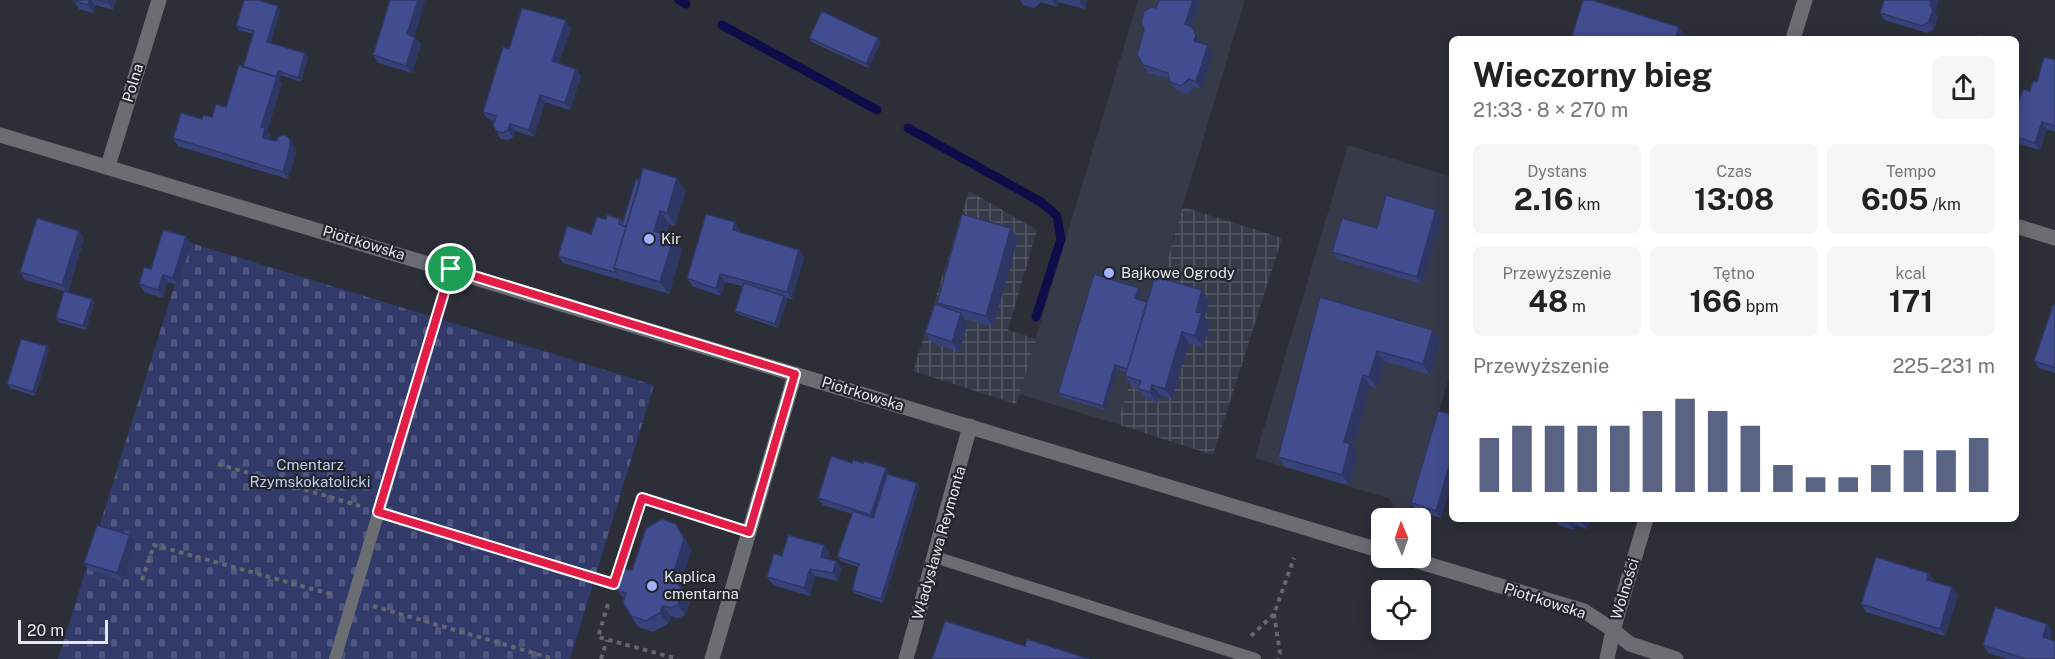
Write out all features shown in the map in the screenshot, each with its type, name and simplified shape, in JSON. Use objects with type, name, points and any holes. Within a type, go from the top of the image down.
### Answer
[{"type":"street","name":"Polna","points":[[108,166],[159,0]]},
{"type":"street","points":[[1794,36],[1805,0]]},
{"type":"street","name":"Piotrkowska","points":[[0,135],[1371,547]]},
{"type":"street","points":[[2019,227],[2055,238]]},
{"type":"street","points":[[712,659],[795,374]]},
{"type":"street","name":"Władysława Reymonta","points":[[906,659],[936,557],[970,426]]},
{"type":"street","name":"Wolności","points":[[1606,659],[1645,522]]},
{"type":"street","name":"Piotrkowska","points":[[1431,565],[1584,611],[1630,644],[1676,659]]},
{"type":"lane","points":[[334,659],[451,269]]},
{"type":"lane","points":[[378,512],[614,584]]},
{"type":"lane","points":[[936,557],[1255,659]]},
{"type":"path","points":[[218,464],[378,512]]},
{"type":"path","points":[[678,659],[598,637],[642,498],[749,532]]},
{"type":"path","points":[[1239,654],[1242,644],[1274,614],[1294,558]]},
{"type":"path","points":[[1274,614],[1280,653],[1278,659]]},
{"type":"path","points":[[601,659],[607,639]]},
{"type":"shaded area","name":"Bajkowe Ogrody","points":[[1138,0],[1245,0],[1117,424],[1019,394]]},
{"type":"shaded area","points":[[1348,145],[1449,176],[1449,377],[1410,508],[1396,508],[1388,498],[1255,458]]},
{"type":"shaded area","points":[[969,191],[1037,230],[1008,330],[1036,339],[1016,404],[913,371]]},
{"type":"shaded area","points":[[1183,207],[1282,238],[1213,455],[1117,424]]},
{"type":"green space","name":"Cmentarz Rzymskokatolicki","points":[[188,242],[654,385],[570,659],[58,659]]},
{"type":"building","points":[[74,0],[89,0],[88,5]]},
{"type":"building","points":[[244,0],[258,0],[278,6],[267,42],[305,53],[298,78],[278,71],[276,77],[243,67],[254,31],[236,26]]},
{"type":"building","points":[[390,0],[418,0],[407,34],[415,37],[406,66],[373,55]]},
{"type":"building","points":[[1159,0],[1193,0],[1185,24],[1192,27],[1196,35],[1194,41],[1208,45],[1196,82],[1189,79],[1181,86],[1170,82],[1168,73],[1143,65],[1137,54],[1144,29],[1141,22],[1144,11],[1151,7],[1156,8]]},
{"type":"building","points":[[1583,0],[1592,0],[1679,27],[1676,36],[1572,36]]},
{"type":"building","points":[[1884,0],[1931,0],[1930,5],[1933,10],[1929,22],[1922,26],[1880,13]]},
{"type":"building","points":[[522,8],[566,20],[552,61],[576,69],[565,103],[540,95],[529,130],[510,124],[508,130],[503,133],[496,131],[493,125],[496,116],[483,112],[503,47],[509,49]]},
{"type":"building","points":[[822,11],[878,38],[866,64],[809,38]]},
{"type":"building","points":[[2044,57],[2055,60],[2055,126],[2042,122],[2035,143],[2019,138],[2019,101],[2023,89],[2030,91],[2033,81],[2037,82]]},
{"type":"building","points":[[239,65],[277,77],[261,127],[265,128],[263,138],[276,141],[279,136],[285,135],[290,139],[283,172],[173,138],[181,113],[202,119],[203,115],[212,117],[216,104],[226,107]]},
{"type":"building","name":"Kir","points":[[643,168],[677,178],[667,213],[660,211],[654,231],[674,237],[660,282],[614,268]]},
{"type":"building","points":[[636,179],[640,181],[626,227],[622,225]]},
{"type":"building","points":[[1386,195],[1436,210],[1417,277],[1332,252],[1342,218],[1377,228]]},
{"type":"building","points":[[706,214],[735,222],[733,230],[799,250],[787,292],[720,274],[716,289],[687,278]]},
{"type":"building","points":[[962,214],[1011,228],[986,316],[937,303]]},
{"type":"building","points":[[607,215],[620,219],[619,224],[626,227],[614,268],[617,273],[558,256],[567,226],[591,234],[597,217],[606,219]]},
{"type":"building","points":[[37,218],[79,231],[62,285],[20,272]]},
{"type":"building","points":[[163,230],[186,236],[173,278],[163,275],[158,290],[139,284],[144,267],[151,269]]},
{"type":"building","points":[[1094,274],[1139,288],[1135,298],[1147,302],[1127,369],[1115,365],[1103,406],[1058,393]]},
{"type":"building","points":[[1155,276],[1202,290],[1196,312],[1202,313],[1195,336],[1182,332],[1165,389],[1152,385],[1150,392],[1138,389],[1141,381],[1125,376]]},
{"type":"building","points":[[744,283],[784,296],[775,324],[735,311]]},
{"type":"building","points":[[64,291],[92,299],[83,326],[56,318]]},
{"type":"building","points":[[1320,297],[1433,330],[1423,364],[1377,351],[1369,377],[1363,375],[1344,442],[1350,444],[1342,475],[1278,457]]},
{"type":"building","points":[[935,304],[961,313],[952,342],[925,333]]},
{"type":"building","points":[[2053,305],[2055,306],[2055,368],[2034,361]]},
{"type":"building","points":[[21,339],[47,346],[33,392],[7,384]]},
{"type":"building","points":[[1438,411],[1449,413],[1449,467],[1436,511],[1411,503]]},
{"type":"building","points":[[831,456],[852,463],[853,460],[863,463],[864,461],[886,468],[871,515],[818,498]]},
{"type":"building","points":[[887,474],[917,483],[881,599],[852,590],[859,564],[837,557],[853,511],[873,518]]},
{"type":"building","name":"Kaplica cmentarna","points":[[662,519],[676,524],[684,539],[671,582],[678,584],[683,590],[678,605],[671,608],[663,606],[660,613],[646,621],[631,616],[623,602],[626,593],[618,591],[613,584],[618,569],[632,570],[646,528]]},
{"type":"building","points":[[97,525],[130,535],[117,573],[84,563]]},
{"type":"building","points":[[788,535],[824,545],[821,557],[836,561],[833,573],[810,569],[804,588],[767,577],[774,553],[782,556]]},
{"type":"building","points":[[1876,557],[1928,573],[1927,580],[1952,587],[1940,629],[1861,604]]},
{"type":"building","points":[[1995,607],[2047,624],[2043,637],[2055,641],[2055,659],[2025,659],[1983,645]]},
{"type":"building","points":[[945,621],[1025,646],[1027,639],[1089,659],[932,659]]},
{"type":"waterway","points":[[679,0],[686,4]]},
{"type":"waterway","points":[[722,25],[877,110]]},
{"type":"waterway","points":[[908,128],[1041,202],[1057,216],[1061,239],[1036,317]]},
{"type":"place","name":"Kir","points":[[649,239]]},
{"type":"place","name":"Bajkowe Ogrody","points":[[1109,273]]},
{"type":"place","name":"Kaplica cmentarna","points":[[652,586]]},
{"type":"route","points":[[451,269],[795,374],[749,532],[642,498],[614,584],[378,512],[451,269]]}]
